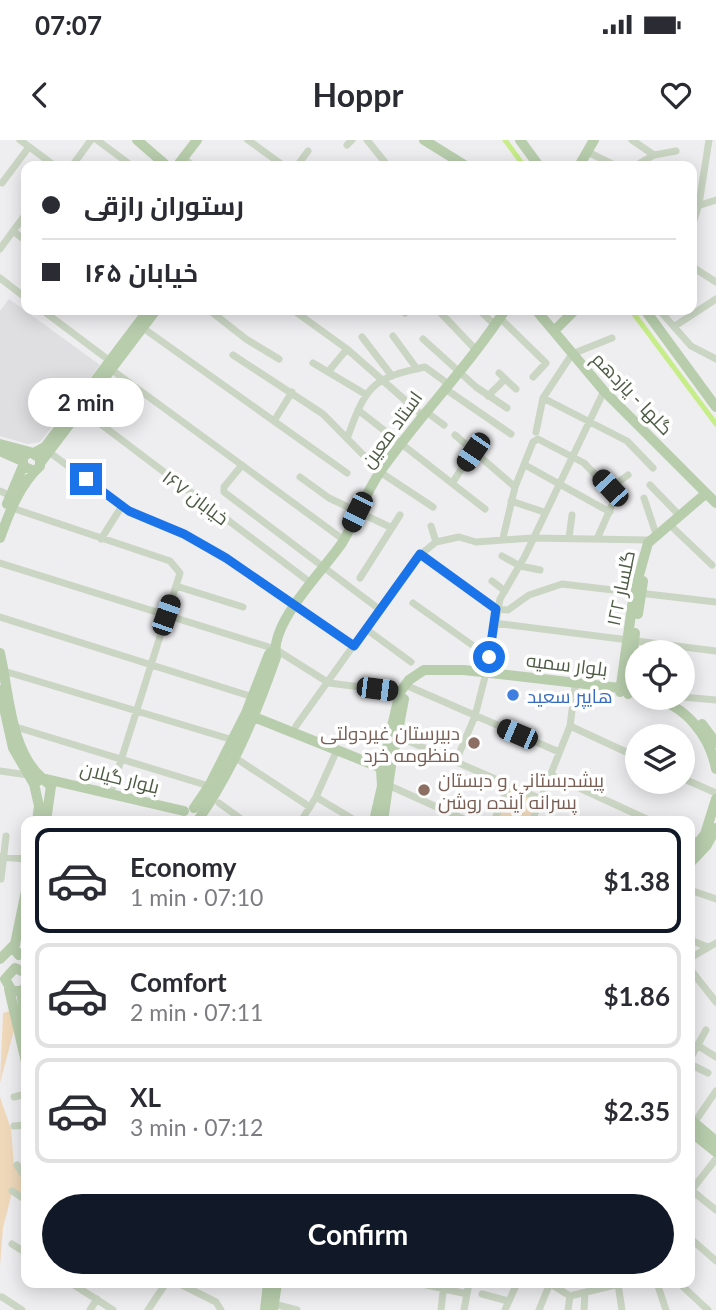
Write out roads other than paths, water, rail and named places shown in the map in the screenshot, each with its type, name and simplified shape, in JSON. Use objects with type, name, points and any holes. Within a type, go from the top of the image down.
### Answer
[{"type":"main road","points":[[137,140],[161,161]]},
{"type":"main road","points":[[147,140],[176,161]]},
{"type":"main road","points":[[181,161],[197,140]]},
{"type":"main road","points":[[424,140],[458,161]]},
{"type":"main road","points":[[520,140],[535,161]]},
{"type":"main road","points":[[582,161],[594,140]]},
{"type":"main road","points":[[0,538],[12,508],[34,471],[82,410],[146,315]]},
{"type":"main road","points":[[0,521],[23,463],[32,452],[45,447],[152,315]]},
{"type":"main road","name":"گلها - یازدهم","points":[[540,315],[604,391],[714,497]]},
{"type":"main road","points":[[554,331],[570,315]]},
{"type":"main road","points":[[656,315],[716,407]]},
{"type":"main road","name":"استاد معین","points":[[251,712],[276,657],[275,649],[282,627],[295,606],[344,540],[380,472],[423,413],[500,318]]},
{"type":"main road","points":[[0,444],[32,452],[41,462]]},
{"type":"main road","points":[[0,450],[34,471]]},
{"type":"main road","name":"گلسار ۱۲۲","points":[[637,594],[653,547],[679,515],[704,495],[714,497]]},
{"type":"main road","name":"گلسار ۱۲۲","points":[[630,640],[637,594],[653,537],[714,497]]},
{"type":"main road","name":"استاد معین","points":[[251,712],[253,697],[269,654],[275,649]]},
{"type":"main road","points":[[0,653],[8,723]]},
{"type":"main road","name":"بلوار سمیه","points":[[405,690],[432,674],[486,675],[625,692]]},
{"type":"main road","name":"بلوار سمیه","points":[[546,682],[575,688],[625,692]]},
{"type":"main road","points":[[0,690],[8,723],[27,762],[41,783],[45,816]]},
{"type":"main road","points":[[384,816],[390,786],[385,763],[397,736],[405,690]]},
{"type":"main road","points":[[375,816],[385,763],[405,690]]},
{"type":"main road","points":[[679,710],[696,726],[709,748],[716,769]]},
{"type":"main road","points":[[686,710],[716,743]]},
{"type":"main road","points":[[251,712],[296,726],[385,763]]},
{"type":"main road","points":[[185,816],[209,786],[251,712]]},
{"type":"main road","points":[[251,712],[337,751],[385,763]]},
{"type":"main road","points":[[200,816],[234,757],[251,712]]},
{"type":"main road","points":[[38,816],[41,783]]},
{"type":"main road","name":"بلوار گیلان","points":[[41,783],[111,792],[185,816]]},
{"type":"main road","name":"بلوار گیلان","points":[[41,783],[185,816]]},
{"type":"main road","points":[[703,844],[716,799]]},
{"type":"main road","points":[[185,816],[198,812],[198,816]]},
{"type":"main road","points":[[703,844],[716,828]]},
{"type":"main road","points":[[0,959],[14,947],[21,914]]},
{"type":"main road","points":[[14,947],[19,955],[21,954]]},
{"type":"main road","points":[[5,970],[5,987],[21,1012]]},
{"type":"main road","points":[[21,996],[18,1004],[21,1026]]},
{"type":"main road","points":[[695,1127],[716,1141]]},
{"type":"main road","points":[[695,1128],[716,1152]]},
{"type":"main road","points":[[269,1288],[271,1308]]},
{"type":"main road","points":[[271,1308],[276,1288]]},
{"type":"street","points":[[20,140],[48,161]]},
{"type":"street","points":[[76,161],[94,140],[125,161]]},
{"type":"street","points":[[248,140],[277,161]]},
{"type":"street","points":[[367,140],[384,161]]},
{"type":"street","points":[[632,140],[654,155]]},
{"type":"street","points":[[697,197],[709,140]]},
{"type":"street","points":[[1,183],[29,147]]},
{"type":"street","points":[[301,161],[308,151]]},
{"type":"street","points":[[644,161],[654,155],[676,151]]},
{"type":"street","points":[[586,152],[605,161]]},
{"type":"street","points":[[697,205],[716,200]]},
{"type":"street","points":[[0,249],[21,221]]},
{"type":"street","points":[[13,231],[21,237]]},
{"type":"street","points":[[697,270],[716,282]]},
{"type":"street","points":[[0,278],[21,294]]},
{"type":"street","points":[[697,312],[716,299]]},
{"type":"street","points":[[51,315],[111,366],[344,540]]},
{"type":"street","points":[[215,315],[246,339],[279,359]]},
{"type":"street","points":[[300,315],[347,349],[379,380],[444,425]]},
{"type":"street","points":[[443,315],[475,349]]},
{"type":"street","points":[[658,315],[675,326],[691,346],[716,359]]},
{"type":"street","points":[[675,326],[692,315]]},
{"type":"street","points":[[500,318],[546,363],[533,377]]},
{"type":"street","points":[[143,328],[347,473]]},
{"type":"street","points":[[393,336],[417,369]]},
{"type":"street","points":[[362,337],[392,376]]},
{"type":"street","points":[[503,538],[515,487],[535,436],[543,398],[572,354],[612,338]]},
{"type":"street","points":[[423,339],[457,371],[507,408]]},
{"type":"street","points":[[328,372],[347,349]]},
{"type":"street","points":[[233,355],[292,392],[348,436],[380,472],[433,507]]},
{"type":"street","points":[[313,363],[365,394]]},
{"type":"street","points":[[348,436],[365,394],[379,380],[417,369],[432,370],[445,385],[511,434]]},
{"type":"street","points":[[488,396],[502,376],[516,388]]},
{"type":"street","points":[[456,761],[475,716],[486,675],[496,609],[520,566],[604,391]]},
{"type":"street","points":[[274,421],[292,392]]},
{"type":"street","points":[[543,398],[627,441],[653,468]]},
{"type":"street","name":"خیابان ۱۶۷","points":[[82,410],[311,583]]},
{"type":"street","points":[[358,410],[485,509]]},
{"type":"street","points":[[454,435],[515,487]]},
{"type":"street","points":[[535,436],[572,456],[610,488],[617,498],[597,539]]},
{"type":"street","points":[[49,452],[122,506],[184,534],[354,646]]},
{"type":"street","points":[[453,482],[473,452]]},
{"type":"street","points":[[242,465],[223,490],[379,609]]},
{"type":"street","points":[[525,465],[610,512]]},
{"type":"street","points":[[610,488],[628,475]]},
{"type":"street","points":[[300,477],[329,498],[390,527]]},
{"type":"street","points":[[650,485],[679,515]]},
{"type":"street","points":[[0,491],[11,496]]},
{"type":"street","points":[[296,726],[420,554],[436,542],[459,537],[476,542],[503,538],[653,537],[644,498]]},
{"type":"street","points":[[511,501],[544,512]]},
{"type":"street","points":[[102,539],[122,506]]},
{"type":"street","points":[[12,508],[170,561],[177,566],[180,573],[111,792]]},
{"type":"street","points":[[360,578],[400,515]]},
{"type":"street","points":[[569,538],[572,515]]},
{"type":"street","points":[[432,526],[436,542]]},
{"type":"street","points":[[671,526],[712,565]]},
{"type":"street","points":[[420,554],[496,609],[508,610],[529,595],[562,584],[716,602]]},
{"type":"street","points":[[502,556],[520,566],[540,570]]},
{"type":"street","points":[[0,563],[275,649],[329,683],[405,690],[559,752]]},
{"type":"street","points":[[492,581],[505,591]]},
{"type":"street","points":[[176,586],[243,607]]},
{"type":"street","points":[[412,603],[489,657]]},
{"type":"street","points":[[0,617],[253,697]]},
{"type":"street","points":[[494,623],[630,640]]},
{"type":"street","points":[[366,629],[411,662]]},
{"type":"street","points":[[695,648],[716,651]]},
{"type":"street","points":[[4,671],[233,740]]},
{"type":"street","points":[[534,816],[570,726],[575,688]]},
{"type":"street","points":[[695,698],[716,700]]},
{"type":"street","points":[[8,723],[209,786]]},
{"type":"street","points":[[570,726],[625,751]]},
{"type":"street","points":[[397,736],[541,799]]},
{"type":"street","points":[[304,816],[337,751]]},
{"type":"street","points":[[234,757],[310,807]]},
{"type":"street","points":[[0,771],[41,783]]},
{"type":"street","points":[[551,775],[640,816]]},
{"type":"street","points":[[695,784],[716,793]]},
{"type":"street","points":[[496,816],[509,785]]},
{"type":"street","points":[[390,786],[457,816]]},
{"type":"street","points":[[316,797],[348,816]]},
{"type":"street","points":[[219,803],[237,816]]},
{"type":"street","points":[[1,879],[6,836]]},
{"type":"street","points":[[2,856],[21,858]]},
{"type":"street","points":[[695,892],[716,899]]},
{"type":"street","points":[[695,955],[712,945]]},
{"type":"street","points":[[695,975],[716,1002]]},
{"type":"street","points":[[695,1050],[706,1030]]},
{"type":"street","points":[[697,1045],[716,1057]]},
{"type":"street","points":[[695,1064],[708,1073]]},
{"type":"street","points":[[695,1119],[715,1094]]},
{"type":"street","points":[[15,1097],[21,1095]]},
{"type":"street","points":[[14,1126],[21,1125]]},
{"type":"street","points":[[695,1184],[716,1160]]},
{"type":"street","points":[[17,1165],[21,1171]]},
{"type":"street","points":[[12,1191],[21,1197]]},
{"type":"street","points":[[695,1194],[716,1210]]},
{"type":"street","points":[[695,1242],[716,1261]]},
{"type":"street","points":[[12,1244],[21,1250]]},
{"type":"street","points":[[79,1288],[113,1310]]},
{"type":"street","points":[[148,1310],[163,1288]]},
{"type":"street","points":[[188,1288],[216,1302],[221,1310]]},
{"type":"street","points":[[442,1310],[444,1288]]},
{"type":"street","points":[[450,1288],[467,1294]]},
{"type":"street","points":[[464,1310],[468,1288]]},
{"type":"street","points":[[505,1310],[514,1288]]},
{"type":"street","points":[[539,1310],[547,1288]]},
{"type":"street","points":[[557,1288],[570,1296],[596,1288]]},
{"type":"street","points":[[620,1288],[622,1310]]},
{"type":"street","points":[[659,1288],[666,1310]]},
{"type":"street","points":[[684,1288],[708,1310]]},
{"type":"street","points":[[584,1310],[585,1293]]},
{"type":"street","points":[[482,1294],[508,1301]]},
{"type":"street","points":[[568,1310],[570,1296]]},
{"type":"street","points":[[2,1297],[22,1310]]},
{"type":"street","points":[[90,1310],[97,1300]]},
{"type":"street","points":[[271,1308],[297,1310]]},
{"type":"waterway","points":[[505,140],[520,161]]},
{"type":"waterway","points":[[635,315],[716,424]]},
{"type":"place","name":"هایپر سعید","points":[[513,695]]},
{"type":"place","name":"دبیرستان غیردولتی منظومه خرد","points":[[474,743]]},
{"type":"place","name":"پیشدبستانی و دبستان پسرانه آینده روشن","points":[[424,790]]}]
